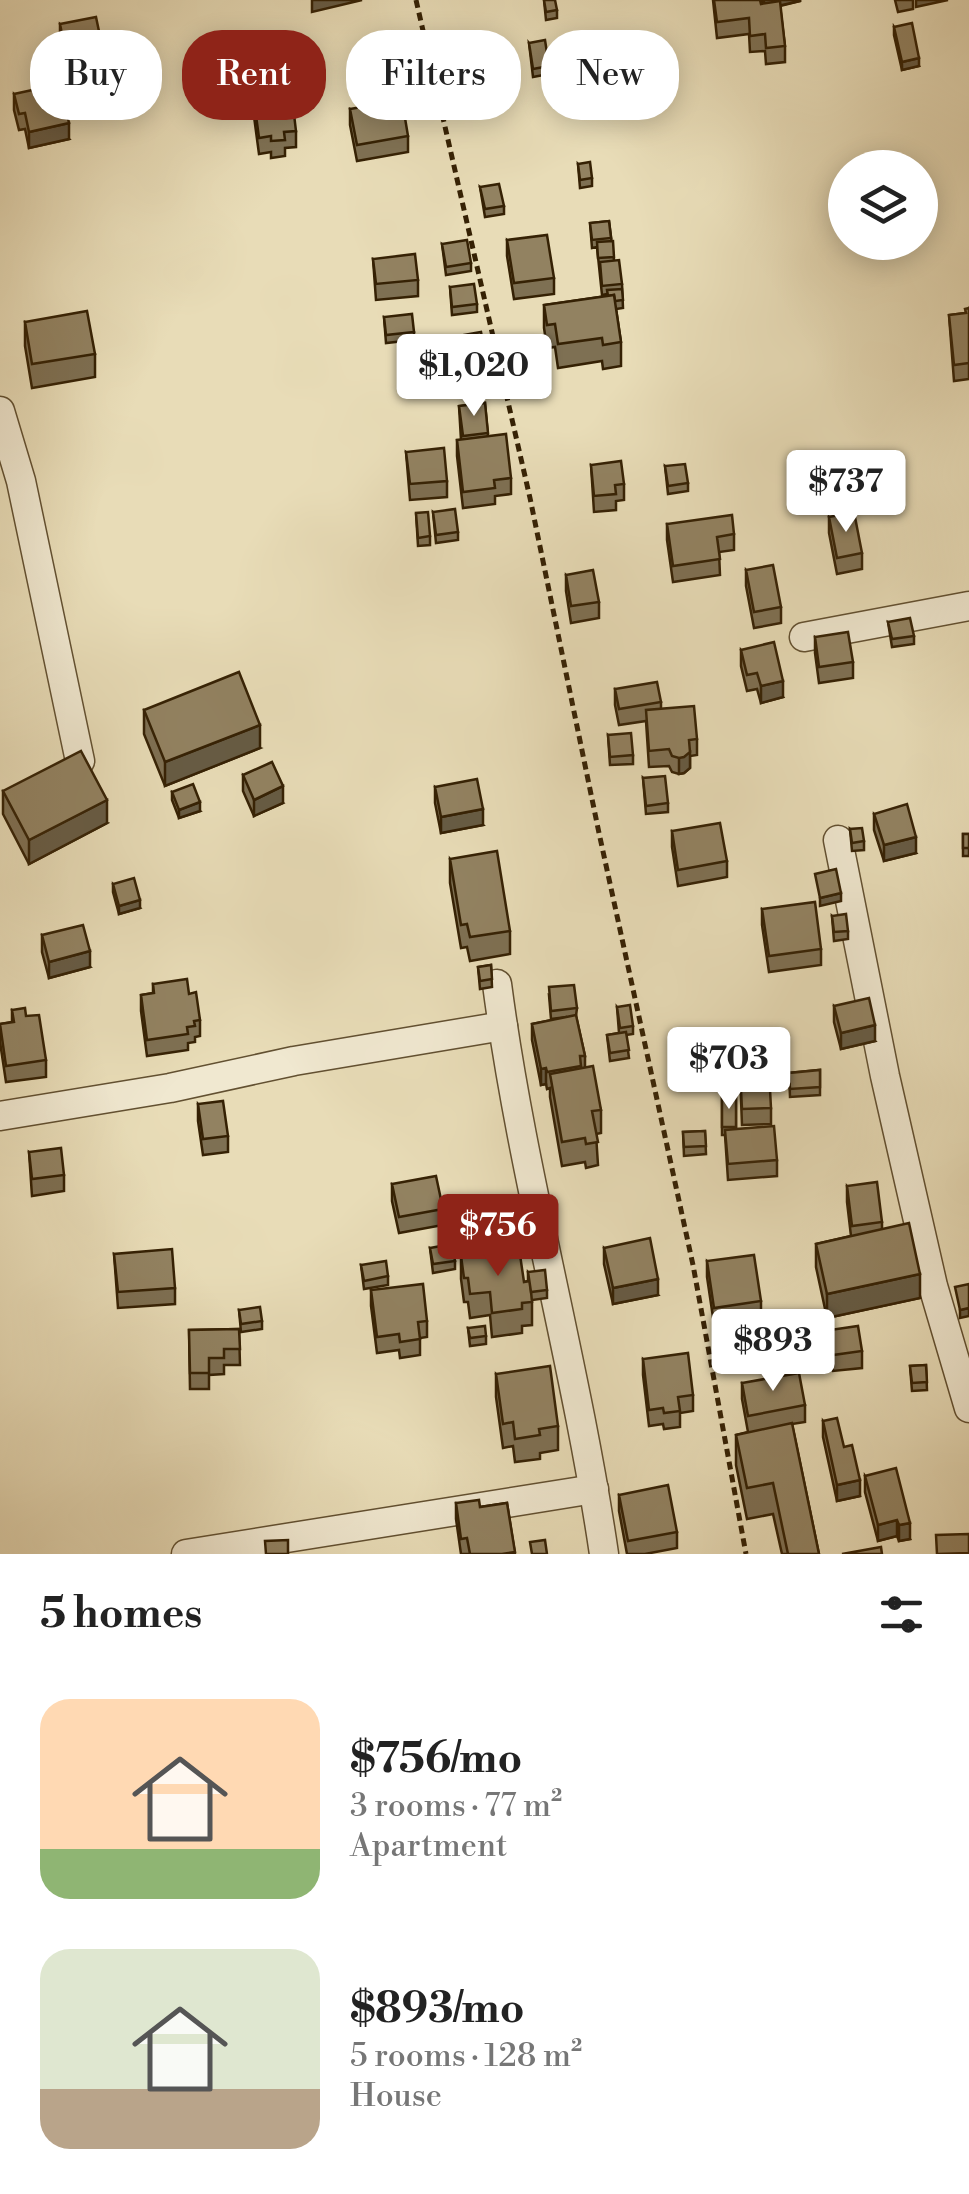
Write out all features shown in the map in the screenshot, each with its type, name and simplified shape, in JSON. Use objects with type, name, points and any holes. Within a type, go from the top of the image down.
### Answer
[{"type":"street","points":[[0,411],[21,481],[80,761]]},
{"type":"street","points":[[804,637],[969,606]]},
{"type":"street","points":[[838,840],[932,1286],[969,1408]]},
{"type":"street","points":[[497,984],[604,1554]]},
{"type":"street","points":[[0,1116],[170,1088],[294,1060],[503,1026]]},
{"type":"street","points":[[186,1554],[594,1489]]},
{"type":"path","points":[[416,0],[530,498],[693,1265],[746,1554]]},
{"type":"building","points":[[544,0],[555,0],[557,10],[546,12]]},
{"type":"building","points":[[714,0],[760,0],[761,4],[780,1],[785,46],[766,48],[765,34],[750,36],[749,18],[717,22]]},
{"type":"building","points":[[96,17],[99,30],[61,30],[60,24]]},
{"type":"building","points":[[912,23],[919,58],[902,62],[894,27]]},
{"type":"building","points":[[541,41],[541,68],[533,69],[529,43]]},
{"type":"building","points":[[30,91],[30,120],[69,123],[29,132],[25,113],[19,114],[14,94]]},
{"type":"building","points":[[257,120],[295,120],[296,131],[284,132],[285,140],[259,138]]},
{"type":"building","points":[[352,120],[405,120],[408,136],[357,145]]},
{"type":"building","points":[[590,162],[592,178],[580,180],[578,164]]},
{"type":"building","points":[[499,184],[504,206],[485,209],[480,187]]},
{"type":"building","points":[[609,221],[611,238],[592,240],[590,223]]},
{"type":"building","points":[[547,235],[554,278],[514,283],[507,240]]},
{"type":"building","points":[[467,240],[471,263],[446,267],[442,244]]},
{"type":"building","points":[[613,241],[614,257],[598,258],[597,242]]},
{"type":"building","points":[[415,254],[418,280],[376,284],[373,259]]},
{"type":"building","points":[[619,260],[622,284],[602,286],[600,262]]},
{"type":"building","points":[[474,284],[477,304],[452,307],[450,287]]},
{"type":"building","points":[[622,289],[623,300],[615,301],[614,295],[608,296],[607,290]]},
{"type":"building","points":[[614,295],[621,342],[603,345],[602,338],[558,344],[555,324],[547,325],[544,305]]},
{"type":"building","points":[[969,308],[969,363],[954,365],[949,315],[966,313]]},
{"type":"building","points":[[87,311],[95,354],[32,364],[25,322]]},
{"type":"building","points":[[412,314],[414,332],[386,335],[384,317]]},
{"type":"building","points":[[481,332],[486,360],[476,362],[478,368],[469,369],[468,363],[452,366],[447,338]]},
{"type":"building","points":[[485,403],[488,433],[463,436],[459,406]]},
{"type":"building","points":[[506,434],[511,478],[494,480],[495,488],[463,492],[457,440]]},
{"type":"building","points":[[444,448],[447,481],[410,484],[406,452]]},
{"type":"building","points":[[621,461],[624,484],[615,485],[616,494],[594,496],[591,465]]},
{"type":"building","points":[[685,464],[688,483],[668,486],[665,466]]},
{"type":"building","points":[[455,509],[458,532],[436,535],[433,512]]},
{"type":"building","points":[[428,512],[430,536],[418,538],[416,513]]},
{"type":"building","points":[[854,512],[862,553],[837,558],[829,517]]},
{"type":"building","points":[[732,515],[734,534],[717,537],[720,559],[673,566],[667,524]]},
{"type":"building","points":[[773,565],[781,607],[754,612],[746,570]]},
{"type":"building","points":[[593,570],[599,602],[571,606],[566,575]]},
{"type":"building","points":[[910,618],[914,636],[892,639],[888,622]]},
{"type":"building","points":[[848,632],[853,662],[819,667],[815,637]]},
{"type":"building","points":[[774,642],[783,681],[761,686],[757,673],[747,675],[741,650]]},
{"type":"building","points":[[239,672],[260,725],[165,762],[144,710]]},
{"type":"building","points":[[657,682],[661,702],[619,709],[615,689]]},
{"type":"building","points":[[694,706],[697,739],[689,740],[690,752],[679,758],[672,756],[669,749],[649,751],[646,710]]},
{"type":"building","points":[[631,733],[633,755],[610,757],[608,735]]},
{"type":"building","points":[[81,751],[107,800],[29,840],[3,791]]},
{"type":"building","points":[[272,762],[283,786],[254,800],[243,775]]},
{"type":"building","points":[[665,776],[668,803],[646,806],[643,778]]},
{"type":"building","points":[[477,779],[483,809],[441,817],[435,787]]},
{"type":"building","points":[[193,784],[200,802],[179,810],[172,792]]},
{"type":"building","points":[[907,804],[916,837],[884,845],[874,814]]},
{"type":"building","points":[[720,823],[727,861],[678,870],[672,831]]},
{"type":"building","points":[[862,828],[864,841],[852,843],[850,829]]},
{"type":"building","points":[[963,834],[969,834],[969,848],[963,848]]},
{"type":"building","points":[[497,851],[510,931],[470,937],[467,924],[461,925],[450,859]]},
{"type":"building","points":[[836,869],[841,893],[820,898],[815,874]]},
{"type":"building","points":[[134,878],[140,900],[119,906],[113,884]]},
{"type":"building","points":[[815,902],[821,949],[769,956],[762,909]]},
{"type":"building","points":[[846,914],[848,931],[834,932],[832,916]]},
{"type":"building","points":[[83,925],[90,951],[49,962],[42,935]]},
{"type":"building","points":[[491,965],[492,979],[480,981],[478,967]]},
{"type":"building","points":[[187,979],[189,994],[196,992],[200,1020],[187,1027],[188,1034],[147,1040],[141,995],[154,993],[153,984]]},
{"type":"building","points":[[574,985],[577,1008],[551,1011],[549,987]]},
{"type":"building","points":[[869,998],[875,1025],[841,1033],[834,1006]]},
{"type":"building","points":[[630,1005],[633,1026],[620,1028],[617,1007]]},
{"type":"building","points":[[25,1008],[26,1016],[39,1015],[46,1060],[6,1066],[0,1024],[14,1022],[12,1010]]},
{"type":"building","points":[[576,1015],[585,1056],[580,1056],[581,1066],[547,1072],[546,1068],[541,1069],[532,1024]]},
{"type":"building","points":[[626,1032],[629,1050],[610,1053],[607,1035]]},
{"type":"building","points":[[593,1066],[601,1110],[592,1111],[598,1142],[586,1144],[585,1138],[562,1142],[550,1074]]},
{"type":"building","points":[[820,1070],[820,1087],[790,1089],[789,1073]]},
{"type":"building","points":[[769,1071],[771,1108],[742,1109],[740,1072]]},
{"type":"building","points":[[722,1097],[736,1097],[736,1127],[722,1127]]},
{"type":"building","points":[[223,1101],[228,1136],[203,1139],[198,1104]]},
{"type":"building","points":[[774,1126],[777,1160],[728,1164],[725,1130]]},
{"type":"building","points":[[705,1131],[706,1146],[684,1147],[683,1132]]},
{"type":"building","points":[[61,1148],[64,1175],[32,1179],[29,1152]]},
{"type":"building","points":[[436,1176],[443,1209],[399,1217],[392,1184]]},
{"type":"building","points":[[877,1182],[882,1222],[852,1226],[847,1186]]},
{"type":"building","points":[[909,1223],[920,1274],[827,1294],[816,1244]]},
{"type":"building","points":[[650,1238],[658,1279],[613,1288],[604,1248]]},
{"type":"building","points":[[452,1244],[455,1261],[433,1264],[430,1248]]},
{"type":"building","points":[[519,1248],[524,1282],[530,1281],[532,1302],[522,1303],[522,1309],[492,1313],[490,1292],[470,1294],[461,1256]]},
{"type":"building","points":[[172,1249],[175,1288],[118,1292],[114,1254]]},
{"type":"building","points":[[754,1255],[761,1301],[714,1308],[707,1261]]},
{"type":"building","points":[[386,1261],[388,1276],[364,1281],[361,1265]]},
{"type":"building","points":[[545,1270],[547,1290],[531,1292],[528,1272]]},
{"type":"building","points":[[423,1284],[427,1321],[418,1322],[420,1339],[400,1342],[399,1334],[377,1337],[371,1290]]},
{"type":"building","points":[[969,1284],[969,1308],[960,1310],[955,1287]]},
{"type":"building","points":[[260,1307],[262,1321],[241,1324],[239,1310]]},
{"type":"building","points":[[485,1326],[486,1336],[470,1338],[468,1328]]},
{"type":"building","points":[[858,1326],[862,1351],[833,1355],[830,1330]]},
{"type":"building","points":[[239,1329],[240,1349],[224,1349],[224,1358],[209,1358],[209,1373],[190,1373],[189,1330]]},
{"type":"building","points":[[761,1341],[764,1354],[742,1358],[739,1345]]},
{"type":"building","points":[[688,1353],[693,1395],[678,1397],[680,1411],[649,1410],[643,1359]]},
{"type":"building","points":[[926,1365],[927,1382],[912,1383],[910,1366]]},
{"type":"building","points":[[550,1366],[558,1426],[539,1429],[540,1435],[515,1439],[513,1422],[503,1424],[496,1374]]},
{"type":"building","points":[[799,1373],[805,1405],[748,1416],[742,1383]]},
{"type":"building","points":[[837,1418],[844,1447],[852,1445],[860,1480],[837,1485],[823,1421]]},
{"type":"building","points":[[792,1423],[819,1554],[788,1554],[773,1483],[747,1488],[736,1435]]},
{"type":"building","points":[[896,1468],[910,1523],[899,1525],[897,1520],[878,1525],[865,1476]]},
{"type":"building","points":[[668,1485],[677,1532],[628,1541],[619,1495]]},
{"type":"building","points":[[479,1500],[480,1507],[507,1503],[515,1552],[470,1554],[467,1538],[461,1539],[456,1503]]},
{"type":"building","points":[[969,1534],[969,1553],[937,1554],[936,1535]]},
{"type":"building","points":[[288,1540],[288,1554],[266,1554],[265,1541]]},
{"type":"building","points":[[545,1540],[547,1554],[532,1554],[530,1542]]},
{"type":"building","points":[[881,1547],[882,1554],[842,1554]]}]
